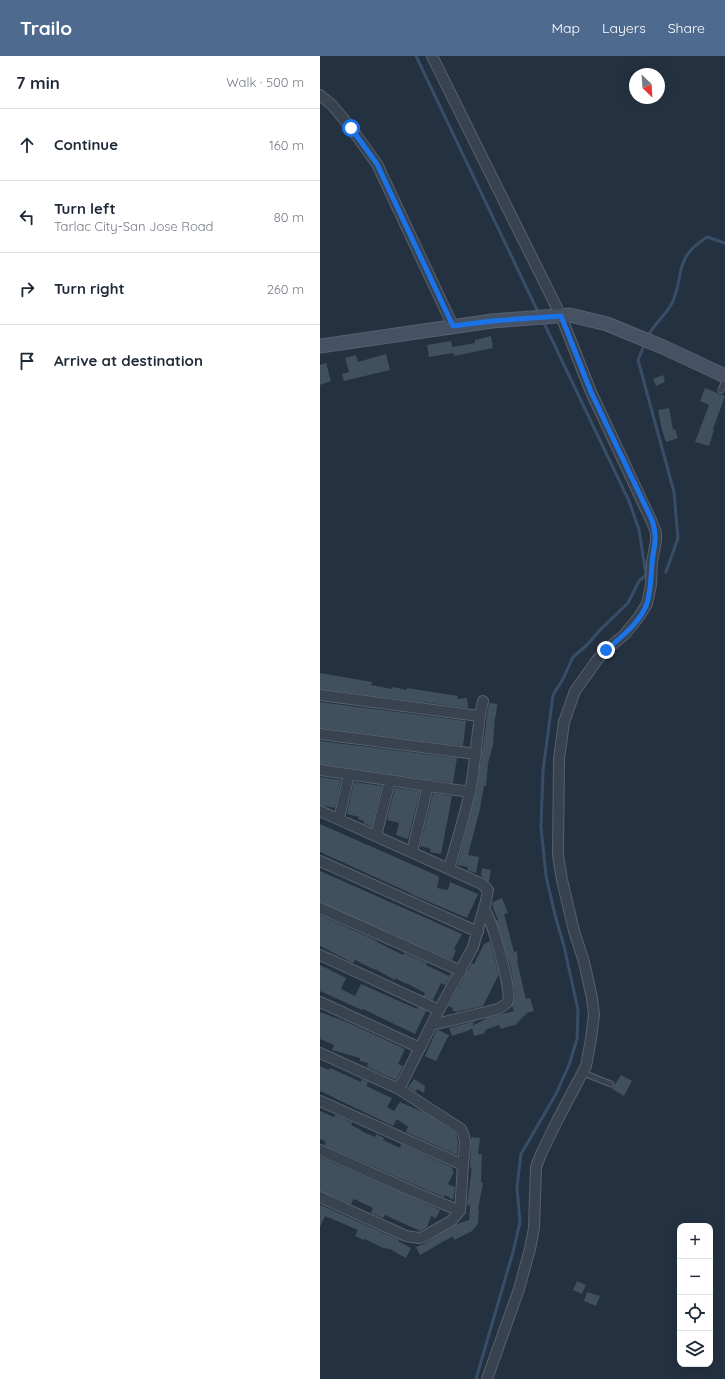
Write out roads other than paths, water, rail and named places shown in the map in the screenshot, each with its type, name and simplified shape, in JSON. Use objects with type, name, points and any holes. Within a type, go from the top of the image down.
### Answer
[{"type":"main road","points":[[320,346],[492,321],[570,315],[607,324],[663,347],[725,376]]},
{"type":"street","points":[[432,56],[556,316],[652,520],[656,532],[651,585],[647,604],[624,635],[606,650],[597,660],[575,691],[564,722],[559,759],[558,786],[559,862],[574,931],[584,962],[594,1015],[588,1058],[583,1073],[557,1120],[538,1161],[535,1175],[534,1228],[529,1255],[519,1289],[487,1379]]},
{"type":"street","points":[[320,95],[332,105],[377,164],[453,326]]},
{"type":"street","points":[[320,695],[479,716]]},
{"type":"street","points":[[449,869],[470,792],[482,701]]},
{"type":"street","points":[[320,734],[476,754]]},
{"type":"street","points":[[320,770],[470,792]]},
{"type":"street","points":[[339,819],[349,774]]},
{"type":"street","points":[[376,836],[390,780]]},
{"type":"street","points":[[412,852],[428,785]]},
{"type":"street","points":[[320,811],[487,887],[488,892],[473,947],[439,1010],[399,1090]]},
{"type":"street","points":[[320,860],[478,932]]},
{"type":"street","points":[[320,908],[461,971]]},
{"type":"street","points":[[432,1025],[498,1009],[508,1002],[508,986],[500,954],[490,920],[484,909]]},
{"type":"street","points":[[320,955],[439,1010]]},
{"type":"street","points":[[320,1002],[420,1048]]},
{"type":"street","points":[[320,1053],[399,1090],[461,1129],[465,1143],[462,1165],[460,1211],[451,1220],[419,1238],[406,1236],[320,1197]]},
{"type":"street","points":[[320,1101],[462,1165]]},
{"type":"street","points":[[320,1150],[460,1211]]},
{"type":"lane","points":[[721,390],[725,381]]},
{"type":"lane","points":[[583,1073],[611,1084]]},
{"type":"waterway","points":[[416,56],[539,314]]},
{"type":"waterway","points":[[648,336],[653,327],[667,312],[672,303],[684,260],[689,253],[696,245],[707,237],[725,243]]},
{"type":"waterway","points":[[476,1379],[513,1252],[520,1222],[517,1187],[521,1154],[556,1094],[569,1065],[577,1039],[578,1010],[564,946],[546,876],[541,827],[543,771],[553,695],[563,679],[573,657],[587,645],[628,603],[639,581],[646,575],[639,530],[629,501],[543,321]]},
{"type":"waterway","points":[[645,343],[638,360],[674,492],[678,538],[666,572]]}]
